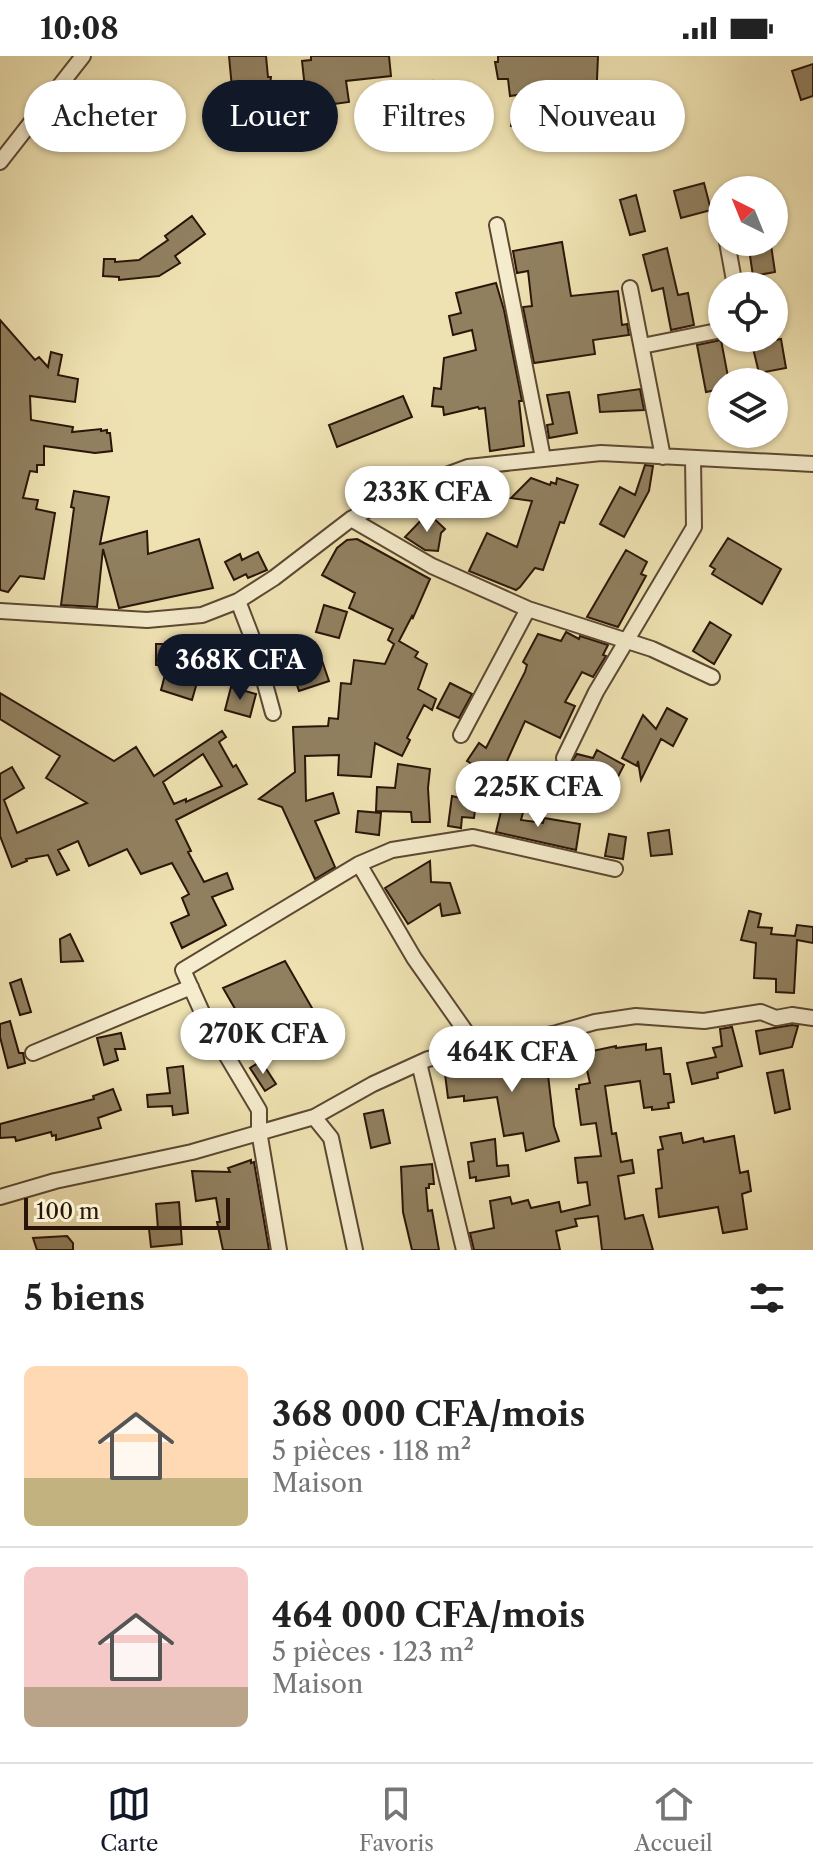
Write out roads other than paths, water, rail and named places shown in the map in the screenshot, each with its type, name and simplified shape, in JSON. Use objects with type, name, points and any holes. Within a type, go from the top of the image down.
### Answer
[{"type":"street","points":[[0,162],[83,56]]},
{"type":"street","points":[[497,225],[543,458]]},
{"type":"street","points":[[630,288],[663,457]]},
{"type":"street","points":[[642,346],[708,333]]},
{"type":"street","points":[[0,611],[147,620],[202,615],[238,601],[274,578],[351,519],[398,493],[468,467],[601,453],[813,464]]},
{"type":"street","points":[[564,758],[596,692],[694,527],[693,459]]},
{"type":"street","points":[[351,519],[432,566],[528,609],[652,649],[712,677]]},
{"type":"street","points":[[238,601],[253,640],[273,713]]},
{"type":"street","points":[[461,735],[528,609]]},
{"type":"street","points":[[279,1250],[259,1131],[259,1110],[206,1021],[183,970],[359,864],[392,850],[473,837],[615,869]]},
{"type":"street","points":[[359,864],[414,958],[478,1049]]},
{"type":"street","points":[[33,1053],[191,987]]},
{"type":"street","points":[[0,1197],[55,1181],[192,1152],[314,1117],[373,1084],[428,1059],[595,1022],[636,1016],[704,1021],[761,1012],[776,1018],[792,1015],[813,1018]]},
{"type":"street","points":[[419,1063],[464,1250]]},
{"type":"street","points":[[314,1117],[331,1138],[355,1250]]}]
